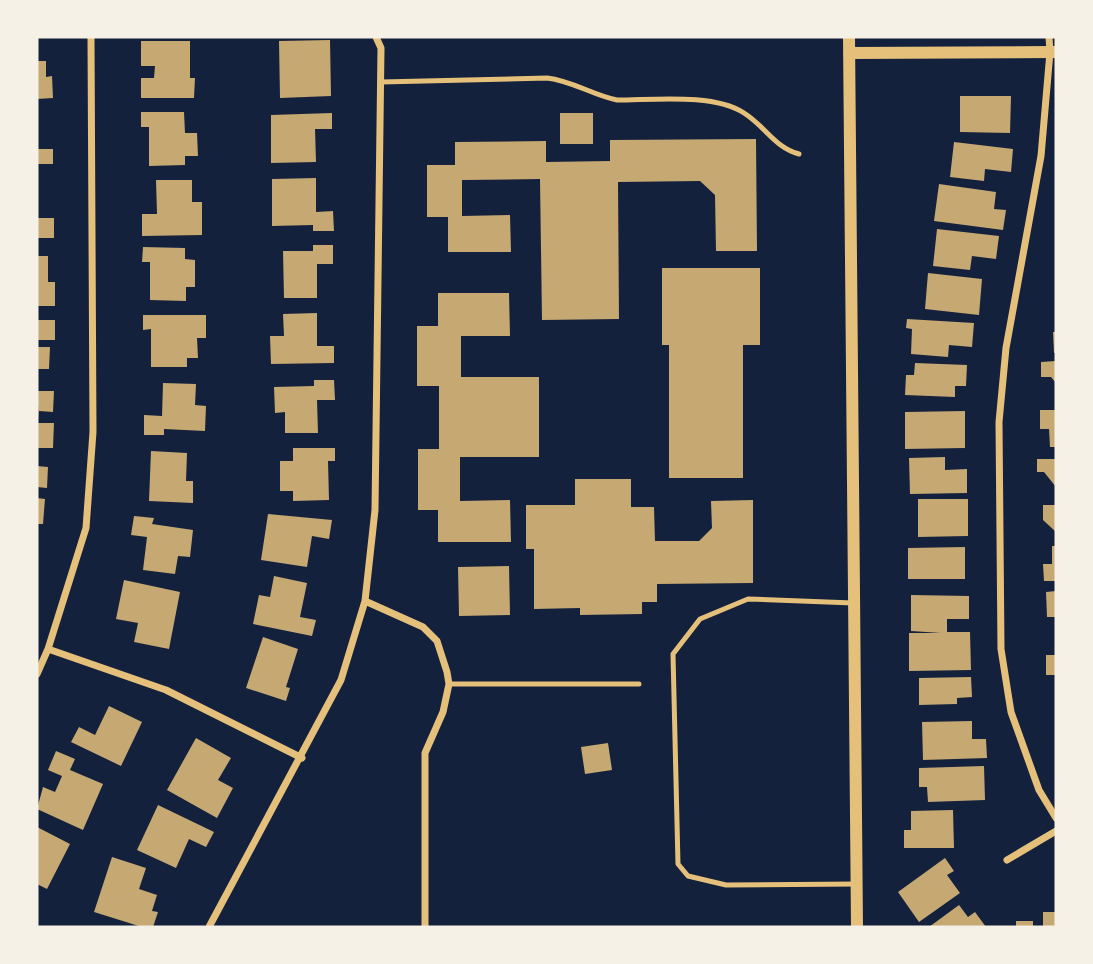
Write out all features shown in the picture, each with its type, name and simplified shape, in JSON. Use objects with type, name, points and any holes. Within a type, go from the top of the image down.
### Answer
[{"type":"street","points":[[37,674],[48,649],[86,528],[93,432],[91,37]]},
{"type":"street","points":[[209,927],[227,889],[302,758],[341,680],[365,601],[375,510],[381,82],[381,48],[376,37]]},
{"type":"street","points":[[849,37],[857,927]]},
{"type":"street","points":[[1049,37],[1053,52],[1041,156],[1006,348],[999,422],[1001,649],[1011,712],[1039,790],[1056,818]]},
{"type":"street","points":[[849,53],[1053,52]]},
{"type":"street","points":[[365,601],[423,627],[437,641],[449,684],[443,712],[425,753],[425,927]]},
{"type":"street","points":[[48,649],[166,690],[302,758]]},
{"type":"street","points":[[1007,860],[1056,831]]},
{"type":"lane","points":[[381,82],[547,78],[565,80],[603,97],[617,100],[710,101],[746,114],[771,140],[785,150],[800,154]]},
{"type":"lane","points":[[853,603],[748,599],[700,619],[673,654],[678,864],[688,876],[726,885],[857,884]]},
{"type":"lane","points":[[449,684],[639,684]]},
{"type":"building","points":[[330,40],[331,96],[280,98],[279,41]]},
{"type":"building","points":[[141,41],[190,41],[190,78],[195,78],[194,98],[141,98],[141,78],[154,78],[155,66],[141,66]]},
{"type":"building","points":[[37,61],[46,61],[46,77],[52,76],[53,98],[37,99]]},
{"type":"building","points":[[960,96],[1011,96],[1010,133],[960,132]]},
{"type":"building","points":[[141,112],[184,112],[185,133],[197,133],[198,156],[185,156],[185,165],[149,166],[149,127],[141,127]]},
{"type":"building","points":[[332,113],[332,129],[315,129],[316,162],[271,163],[271,115]]},
{"type":"building","points":[[560,113],[593,113],[593,144],[560,144]]},
{"type":"building","points":[[756,139],[757,251],[716,251],[715,195],[700,181],[618,182],[619,319],[542,320],[540,179],[462,180],[462,216],[510,215],[511,252],[448,252],[448,217],[427,217],[427,165],[455,165],[455,142],[546,141],[546,162],[610,161],[610,140]]},
{"type":"building","points":[[954,142],[1013,149],[1011,172],[985,169],[984,181],[950,177]]},
{"type":"building","points":[[37,149],[53,149],[53,164],[37,164]]},
{"type":"building","points":[[316,178],[316,212],[333,211],[334,231],[313,231],[313,225],[272,226],[272,179]]},
{"type":"building","points":[[156,180],[192,180],[192,202],[202,202],[202,235],[142,236],[142,214],[157,214]]},
{"type":"building","points":[[939,184],[996,192],[994,209],[1006,210],[1003,230],[934,221]]},
{"type":"building","points":[[37,218],[54,218],[54,238],[37,238]]},
{"type":"building","points":[[937,229],[999,236],[996,259],[972,256],[970,270],[933,266]]},
{"type":"building","points":[[313,245],[333,245],[333,264],[317,264],[317,298],[284,298],[283,251],[313,251]]},
{"type":"building","points":[[143,247],[185,248],[185,259],[195,260],[195,287],[186,287],[186,301],[150,300],[150,262],[142,262]]},
{"type":"building","points":[[37,256],[48,256],[48,282],[55,282],[55,306],[37,306]]},
{"type":"building","points":[[662,268],[760,268],[760,345],[743,345],[743,478],[669,478],[669,345],[662,345]]},
{"type":"building","points":[[928,273],[982,279],[979,315],[925,309]]},
{"type":"building","points":[[438,293],[509,293],[510,336],[461,336],[461,377],[539,377],[539,457],[460,457],[460,501],[510,500],[511,542],[438,542],[438,510],[418,510],[418,449],[439,449],[439,386],[417,386],[417,326],[438,326]]},
{"type":"building","points":[[317,313],[317,346],[334,346],[334,363],[271,364],[270,336],[284,336],[283,314]]},
{"type":"building","points":[[143,315],[206,315],[206,338],[197,338],[198,358],[187,358],[187,367],[151,367],[151,329],[143,330]]},
{"type":"building","points":[[907,319],[974,323],[972,347],[949,345],[948,357],[911,354],[912,329],[906,328]]},
{"type":"building","points":[[37,320],[55,320],[55,340],[37,340]]},
{"type":"building","points":[[1053,332],[1056,332],[1056,353],[1054,353]]},
{"type":"building","points":[[37,347],[50,347],[49,369],[37,369]]},
{"type":"building","points":[[1056,361],[1056,383],[1051,377],[1041,377],[1041,362]]},
{"type":"building","points":[[915,363],[967,365],[966,386],[955,386],[955,397],[905,395],[906,375],[914,375]]},
{"type":"building","points":[[314,380],[334,380],[335,400],[317,400],[318,433],[285,433],[285,412],[275,413],[274,387],[314,386]]},
{"type":"building","points":[[163,383],[196,384],[195,405],[206,406],[205,431],[164,429],[164,435],[144,435],[144,415],[162,416]]},
{"type":"building","points":[[37,391],[54,391],[53,412],[39,411],[39,419]]},
{"type":"building","points":[[1040,410],[1056,410],[1056,447],[1050,447],[1049,429],[1040,429]]},
{"type":"building","points":[[965,411],[965,448],[905,449],[905,412]]},
{"type":"building","points":[[37,423],[54,423],[53,448],[37,448]]},
{"type":"building","points":[[293,448],[335,448],[335,461],[328,461],[329,500],[293,501],[293,491],[280,491],[280,461],[293,461]]},
{"type":"building","points":[[151,451],[187,453],[186,481],[193,481],[193,503],[149,501]]},
{"type":"building","points":[[945,457],[945,470],[967,469],[967,493],[910,494],[909,458]]},
{"type":"building","points":[[1037,459],[1056,459],[1056,487],[1044,472],[1037,472]]},
{"type":"building","points":[[37,466],[48,467],[47,488],[37,487]]},
{"type":"building","points":[[575,479],[631,479],[631,507],[654,507],[655,541],[699,541],[712,528],[711,501],[753,500],[753,583],[657,584],[657,602],[642,602],[642,614],[580,615],[580,608],[534,609],[534,549],[526,549],[526,505],[575,505]]},
{"type":"building","points":[[37,498],[45,499],[43,524],[37,524]]},
{"type":"building","points":[[918,499],[968,499],[968,536],[918,537]]},
{"type":"building","points":[[1043,505],[1056,505],[1056,532],[1043,520]]},
{"type":"building","points":[[268,514],[332,520],[329,539],[312,536],[307,567],[261,560]]},
{"type":"building","points":[[134,516],[154,518],[152,524],[193,530],[190,557],[178,556],[175,574],[143,570],[147,537],[131,535]]},
{"type":"building","points":[[1052,546],[1056,546],[1056,581],[1044,581],[1043,564],[1052,564]]},
{"type":"building","points":[[965,547],[965,579],[908,579],[908,548]]},
{"type":"building","points":[[509,566],[510,615],[459,616],[458,567]]},
{"type":"building","points":[[274,576],[307,583],[300,617],[316,620],[312,636],[253,624],[259,595],[270,597]]},
{"type":"building","points":[[124,580],[180,592],[169,649],[134,642],[138,623],[116,619]]},
{"type":"building","points":[[1056,591],[1056,617],[1047,617],[1046,592]]},
{"type":"building","points":[[911,595],[969,596],[969,619],[947,619],[947,632],[970,632],[971,670],[909,671],[909,633],[941,633],[911,631]]},
{"type":"building","points":[[263,637],[298,649],[286,687],[290,688],[286,701],[246,688]]},
{"type":"building","points":[[1046,655],[1056,655],[1056,675],[1046,675]]},
{"type":"building","points":[[971,677],[972,697],[957,698],[957,704],[919,705],[919,678]]},
{"type":"building","points":[[109,706],[142,722],[121,766],[71,742],[79,727],[95,735]]},
{"type":"building","points":[[972,721],[972,739],[986,739],[987,758],[923,760],[922,722]]},
{"type":"building","points":[[196,738],[231,758],[218,780],[233,788],[217,818],[167,790]]},
{"type":"building","points":[[608,743],[612,770],[585,774],[581,747]]},
{"type":"building","points":[[56,751],[75,759],[70,770],[103,784],[83,830],[37,809],[43,787],[55,792],[62,776],[48,770]]},
{"type":"building","points":[[984,766],[985,800],[928,802],[927,787],[919,787],[919,768]]},
{"type":"building","points":[[158,805],[214,832],[206,847],[189,839],[176,868],[137,850]]},
{"type":"building","points":[[953,810],[954,848],[904,848],[904,830],[911,830],[911,811]]},
{"type":"building","points":[[37,827],[70,844],[47,889],[37,884]]},
{"type":"building","points":[[112,857],[146,868],[139,889],[157,895],[152,911],[158,912],[153,927],[142,927],[94,912]]},
{"type":"building","points":[[945,858],[954,871],[947,875],[960,893],[919,922],[898,892]]},
{"type":"building","points":[[959,905],[968,917],[975,912],[986,927],[929,927]]},
{"type":"building","points":[[1043,912],[1056,912],[1056,927],[1043,927]]},
{"type":"building","points":[[1016,921],[1033,921],[1033,927],[1016,927]]}]
